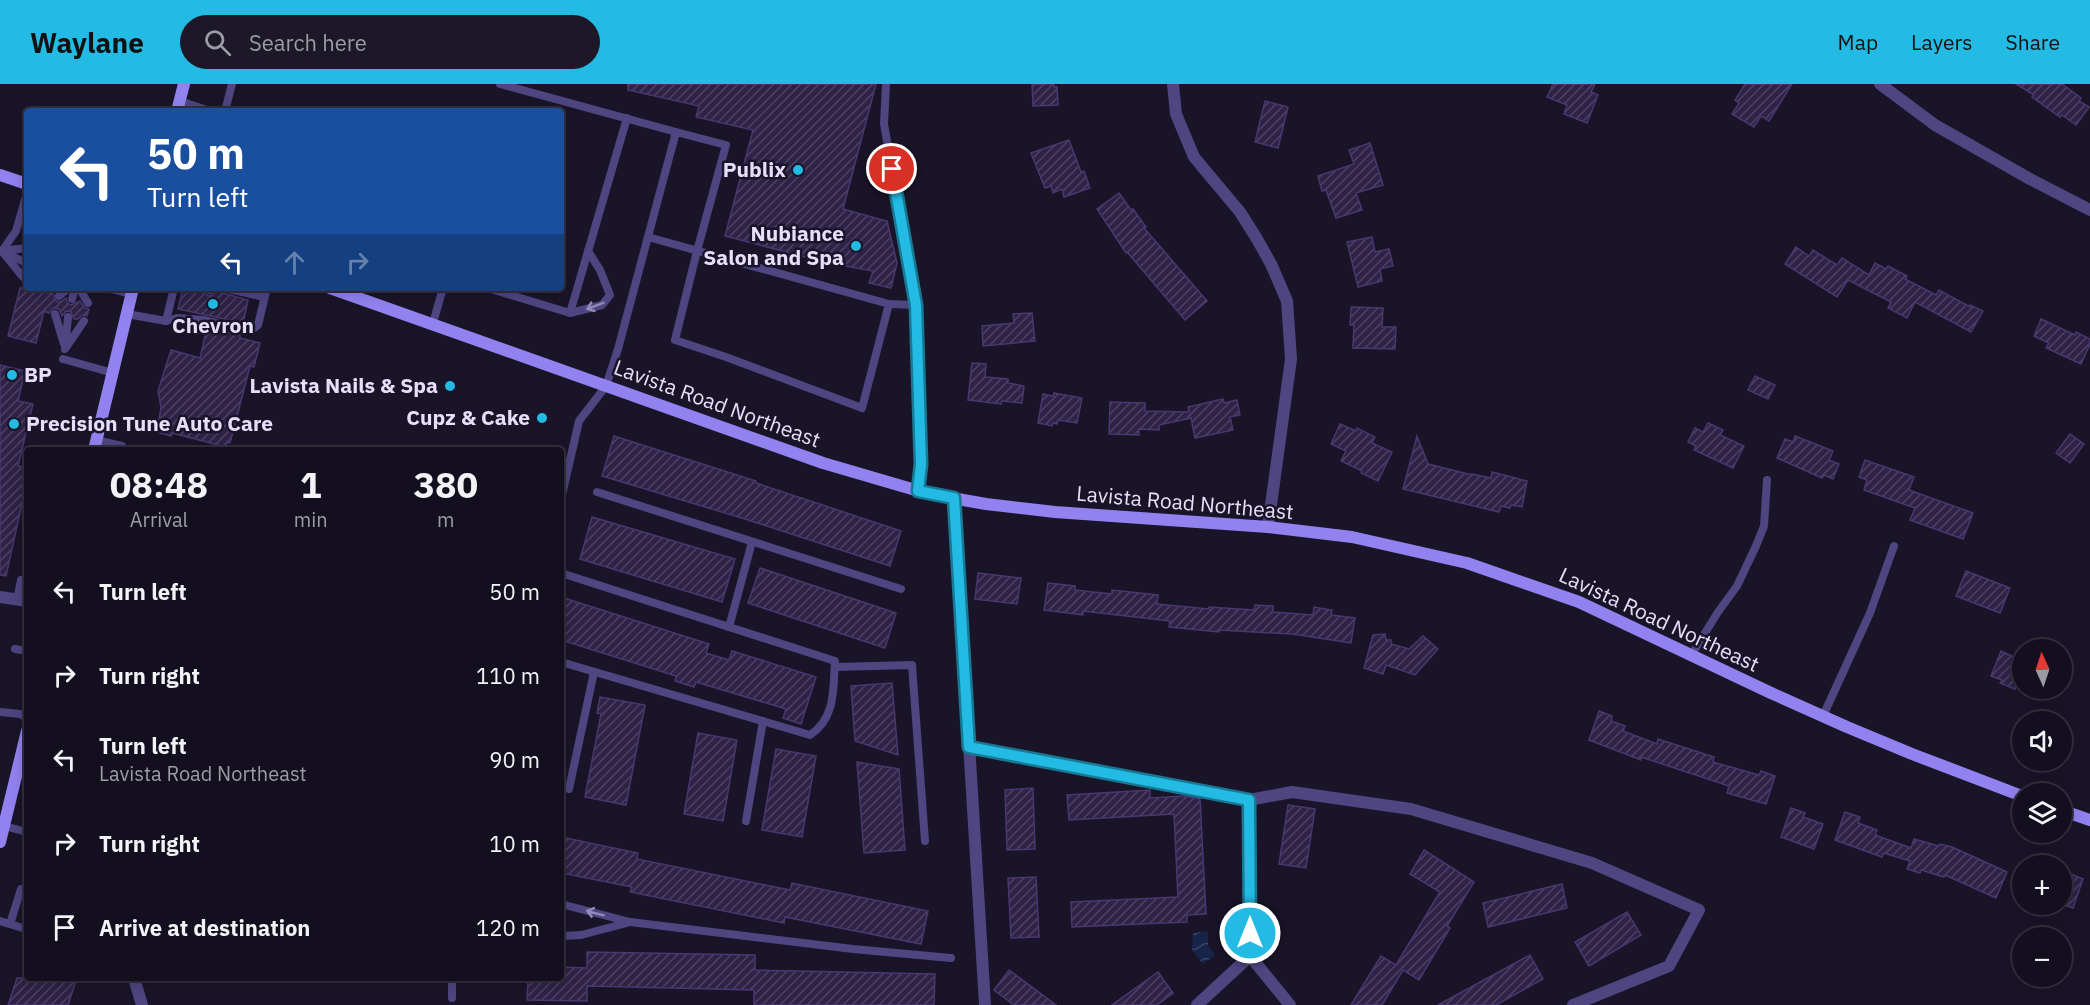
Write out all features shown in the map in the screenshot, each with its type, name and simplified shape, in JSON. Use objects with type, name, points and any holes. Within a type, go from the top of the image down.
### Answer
[{"type":"main road","points":[[178,106],[184,84]]},
{"type":"main road","points":[[0,175],[24,183]]},
{"type":"main road","points":[[95,445],[132,291]]},
{"type":"main road","name":"Lavista Road Northeast","points":[[339,291],[823,463],[918,491],[987,504],[1055,512],[1268,527],[1352,537],[1467,563],[1579,602],[1823,716],[1912,754],[2012,792]]},
{"type":"main road","points":[[0,842],[24,743]]},
{"type":"main road","points":[[2072,814],[2090,820]]},
{"type":"street","points":[[1173,84],[1176,114],[1194,157],[1240,212],[1257,238],[1287,301],[1291,359],[1268,527]]},
{"type":"street","points":[[1880,84],[1935,125],[2090,210]]},
{"type":"street","points":[[954,498],[985,1005]]},
{"type":"street","points":[[0,597],[22,600]]},
{"type":"street","points":[[969,747],[1249,800],[1292,792],[1411,809],[1592,863],[1698,910],[1669,966],[1573,1005]]},
{"type":"street","points":[[1249,800],[1251,956],[1290,1005]]},
{"type":"street","points":[[1197,1005],[1251,956]]},
{"type":"street","points":[[135,981],[142,1005]]},
{"type":"lane","points":[[226,108],[232,84]]},
{"type":"lane","points":[[500,84],[726,145],[675,340],[862,408],[889,304]]},
{"type":"lane","points":[[886,84],[884,124],[916,305],[921,464],[918,491]]},
{"type":"lane","points":[[570,314],[627,118]]},
{"type":"lane","points":[[564,486],[579,421],[606,386],[618,349],[676,132]]},
{"type":"lane","points":[[1,254],[16,231],[24,203]]},
{"type":"lane","points":[[648,237],[889,304],[916,305]]},
{"type":"lane","points":[[1,254],[24,249]]},
{"type":"lane","points":[[497,291],[570,314],[602,305],[610,295],[600,270],[588,251]]},
{"type":"lane","points":[[1,254],[24,261]]},
{"type":"lane","points":[[1,254],[23,277]]},
{"type":"lane","points":[[59,296],[65,291]]},
{"type":"lane","points":[[72,299],[76,291]]},
{"type":"lane","points":[[79,291],[88,303]]},
{"type":"lane","points":[[166,321],[173,291]]},
{"type":"lane","points":[[232,291],[264,297]]},
{"type":"lane","points":[[127,314],[166,321],[177,318],[203,317],[250,331],[258,325],[266,291]]},
{"type":"lane","points":[[433,323],[442,291]]},
{"type":"lane","points":[[55,314],[65,349]]},
{"type":"lane","points":[[65,349],[68,317]]},
{"type":"lane","points":[[65,349],[84,321]]},
{"type":"lane","points":[[63,359],[113,373]]},
{"type":"lane","points":[[95,445],[122,446]]},
{"type":"lane","points":[[1692,654],[1737,586],[1756,546],[1764,526],[1767,480]]},
{"type":"lane","points":[[597,492],[901,589]]},
{"type":"lane","points":[[729,627],[752,542]]},
{"type":"lane","points":[[1823,716],[1870,613],[1894,546]]},
{"type":"lane","points":[[564,574],[835,661],[835,667],[830,712],[821,728],[810,735],[564,663]]},
{"type":"lane","points":[[21,580],[22,600]]},
{"type":"lane","points":[[15,649],[24,650]]},
{"type":"lane","points":[[835,667],[912,665],[925,841]]},
{"type":"lane","points":[[569,789],[594,672]]},
{"type":"lane","points":[[0,712],[24,716]]},
{"type":"lane","points":[[747,821],[762,721]]},
{"type":"lane","points":[[4,826],[24,831]]},
{"type":"lane","points":[[10,924],[21,889]]},
{"type":"lane","points":[[564,905],[630,922],[853,949],[951,958]]},
{"type":"lane","points":[[0,921],[24,928]]},
{"type":"lane","points":[[564,936],[581,935],[630,922]]},
{"type":"lane","points":[[452,981],[452,998]]},
{"type":"water","points":[[1208,931],[1208,946],[1215,955],[1203,964],[1192,950],[1193,933]]},
{"type":"building","name":"Publix","points":[[628,84],[876,84],[843,209],[887,221],[897,263],[891,288],[869,283],[873,271],[829,263],[725,236],[753,130],[696,117],[699,106],[628,90]]},
{"type":"building","points":[[1032,84],[1054,84],[1054,87],[1057,87],[1058,105],[1033,106]]},
{"type":"building","points":[[1553,84],[1595,84],[1591,92],[1598,95],[1587,123],[1564,114],[1567,105],[1547,97]]},
{"type":"building","points":[[1745,84],[1792,84],[1769,121],[1761,116],[1754,127],[1732,114],[1739,103],[1735,100]]},
{"type":"building","points":[[2016,84],[2062,84],[2081,98],[2079,101],[2089,107],[2076,125],[2062,115],[2060,117],[2032,97],[2034,95]]},
{"type":"building","points":[[1265,101],[1288,107],[1278,148],[1255,142]]},
{"type":"building","points":[[1069,140],[1081,172],[1084,171],[1090,188],[1064,197],[1062,189],[1053,193],[1051,186],[1045,188],[1031,153]]},
{"type":"building","points":[[1370,143],[1383,185],[1356,193],[1362,210],[1336,218],[1326,190],[1322,191],[1318,176],[1354,164],[1349,150]]},
{"type":"building","points":[[1119,193],[1146,227],[1144,228],[1207,301],[1185,320],[1126,253],[1097,209]]},
{"type":"building","points":[[1372,237],[1375,252],[1389,249],[1393,266],[1380,269],[1382,281],[1358,287],[1347,242]]},
{"type":"building","points":[[1796,247],[1809,256],[1813,250],[1837,265],[1842,258],[1869,275],[1875,263],[1886,269],[1888,266],[1907,276],[1905,279],[1936,295],[1939,290],[1970,307],[1970,305],[1983,311],[1971,332],[1915,302],[1907,318],[1888,308],[1891,302],[1848,280],[1837,297],[1785,264]]},
{"type":"building","name":"BP","points":[[20,288],[24,288],[24,291],[43,291],[53,294],[56,301],[60,302],[66,298],[67,303],[71,305],[80,301],[85,308],[89,309],[87,316],[82,315],[78,319],[74,319],[71,312],[66,311],[62,316],[59,309],[54,308],[49,313],[44,311],[36,343],[8,336]]},
{"type":"building","name":"Chevron","points":[[182,291],[204,291],[208,296],[215,291],[248,300],[243,323],[178,309]]},
{"type":"building","points":[[1351,307],[1383,308],[1382,327],[1396,327],[1395,349],[1353,348],[1354,325],[1350,325]]},
{"type":"building","points":[[1032,313],[1035,341],[983,346],[982,326],[1014,323],[1013,314]]},
{"type":"building","points":[[2041,319],[2075,335],[2076,332],[2090,339],[2081,364],[2046,348],[2049,343],[2034,336]]},
{"type":"building","points":[[207,327],[240,335],[240,338],[260,343],[254,367],[250,366],[230,443],[227,442],[226,447],[172,433],[171,436],[157,432],[161,407],[158,391],[171,350],[200,358]]},
{"type":"building","points":[[972,363],[986,364],[985,377],[1008,379],[1008,383],[1024,386],[1022,403],[1002,401],[1001,404],[968,400]]},
{"type":"building","points":[[0,365],[25,371],[18,401],[33,404],[18,466],[24,467],[24,495],[6,576],[0,575]]},
{"type":"building","points":[[1755,376],[1775,385],[1768,399],[1748,390]]},
{"type":"building","points":[[1054,393],[1082,398],[1077,423],[1058,420],[1057,424],[1053,423],[1052,426],[1038,423],[1043,394],[1053,396]]},
{"type":"building","points":[[1223,399],[1224,403],[1237,400],[1240,415],[1230,417],[1233,430],[1195,438],[1191,418],[1159,425],[1159,430],[1139,429],[1139,435],[1109,434],[1110,402],[1145,403],[1145,411],[1189,412],[1188,407]]},
{"type":"building","points":[[1708,423],[1723,430],[1720,435],[1744,446],[1733,468],[1694,450],[1696,446],[1688,442],[1695,428],[1703,432]]},
{"type":"building","points":[[1340,424],[1356,431],[1357,428],[1375,437],[1372,443],[1392,452],[1378,481],[1341,461],[1346,451],[1331,444]]},
{"type":"building","points":[[2070,434],[2084,444],[2070,463],[2056,453]]},
{"type":"building","points":[[614,436],[756,481],[756,483],[901,531],[890,566],[602,476]]},
{"type":"building","points":[[1417,436],[1428,464],[1472,475],[1491,478],[1492,472],[1527,481],[1522,507],[1501,506],[1499,512],[1403,489]]},
{"type":"building","points":[[1795,436],[1833,451],[1829,460],[1839,464],[1833,479],[1824,475],[1822,478],[1777,458],[1785,439],[1793,442]]},
{"type":"building","points":[[1865,460],[1914,477],[1909,490],[1973,513],[1963,539],[1910,520],[1915,508],[1864,490],[1867,480],[1859,477]]},
{"type":"building","points":[[592,517],[735,559],[722,602],[580,559]]},
{"type":"building","points":[[760,568],[896,613],[885,648],[748,603]]},
{"type":"building","points":[[1966,571],[2010,588],[2000,613],[1956,596]]},
{"type":"building","points":[[978,573],[1021,578],[1017,604],[975,599]]},
{"type":"building","points":[[1048,583],[1075,586],[1075,590],[1112,594],[1112,590],[1158,595],[1157,604],[1254,610],[1255,605],[1273,606],[1273,612],[1313,615],[1314,607],[1332,610],[1331,615],[1355,618],[1351,643],[1292,634],[1219,630],[1219,632],[1169,627],[1170,621],[1083,611],[1083,615],[1044,610]]},
{"type":"building","points":[[564,598],[709,644],[706,653],[729,660],[732,651],[816,677],[801,724],[783,718],[786,709],[696,682],[694,687],[675,681],[676,676],[564,641]]},
{"type":"building","points":[[1385,634],[1386,640],[1391,640],[1391,644],[1409,649],[1423,636],[1438,649],[1415,675],[1386,665],[1383,674],[1364,668],[1373,635]]},
{"type":"building","points":[[2001,651],[2012,656],[2012,688],[2000,683],[2002,680],[1991,676]]},
{"type":"building","points":[[892,683],[898,755],[855,741],[851,686]]},
{"type":"building","points":[[600,697],[645,705],[626,805],[585,797],[601,714],[597,713]]},
{"type":"building","points":[[1599,711],[1612,716],[1611,721],[1625,726],[1623,731],[1657,744],[1658,739],[1714,757],[1713,762],[1759,775],[1761,771],[1775,776],[1766,804],[1727,793],[1729,786],[1641,757],[1641,760],[1589,740]]},
{"type":"building","points":[[698,733],[737,740],[723,821],[684,814]]},
{"type":"building","points":[[776,749],[816,756],[802,837],[762,830]]},
{"type":"building","points":[[857,762],[899,769],[905,850],[864,853]]},
{"type":"building","points":[[1033,788],[1035,849],[1007,850],[1005,790]]},
{"type":"building","points":[[1150,790],[1150,798],[1184,796],[1200,799],[1206,914],[1187,915],[1187,922],[1072,927],[1071,902],[1178,897],[1174,814],[1069,820],[1067,795]]},
{"type":"building","points":[[1288,805],[1315,809],[1306,868],[1279,864]]},
{"type":"building","points":[[1791,808],[1805,813],[1803,817],[1823,824],[1814,849],[1781,837]]},
{"type":"building","points":[[1845,812],[1860,817],[1858,823],[1877,830],[1875,835],[1911,848],[1914,839],[1952,847],[2007,872],[1996,898],[1945,875],[1944,877],[1921,870],[1920,873],[1907,869],[1910,861],[1884,853],[1882,857],[1835,840]]},
{"type":"building","points":[[564,838],[638,853],[637,859],[790,890],[792,883],[928,911],[921,944],[785,917],[784,923],[630,892],[632,887],[564,874]]},
{"type":"building","points":[[1424,850],[1474,882],[1447,926],[1450,928],[1419,980],[1403,970],[1382,1005],[1351,1005],[1381,956],[1396,965],[1440,892],[1410,874]]},
{"type":"building","points":[[2072,874],[2083,879],[2072,908]]},
{"type":"building","points":[[1036,877],[1039,937],[1011,938],[1008,878]]},
{"type":"building","points":[[1562,884],[1567,908],[1488,927],[1483,903]]},
{"type":"building","points":[[1627,912],[1641,935],[1589,966],[1575,942]]},
{"type":"building","points":[[587,952],[755,955],[755,970],[935,974],[934,1005],[754,1005],[754,990],[587,986],[587,1001],[527,1000],[528,981],[564,981],[564,967],[587,968]]},
{"type":"building","points":[[1530,955],[1543,979],[1496,1005],[1438,1005]]},
{"type":"building","points":[[1009,970],[1056,1005],[1014,1005],[994,990]]},
{"type":"building","points":[[1158,972],[1173,993],[1157,1005],[1112,1005]]},
{"type":"building","points":[[17,978],[24,978],[24,981],[76,981],[68,1005],[8,1005]]},
{"type":"place","name":"Publix","points":[[798,170]]},
{"type":"place","name":"Nubiance Salon and Spa","points":[[856,246]]},
{"type":"place","name":"Chevron","points":[[213,304]]},
{"type":"place","name":"BP","points":[[12,375]]},
{"type":"place","name":"Lavista Nails & Spa","points":[[450,386]]},
{"type":"place","name":"Cupz & Cake","points":[[542,418]]},
{"type":"place","name":"Precision Tune Auto Care","points":[[14,424]]},
{"type":"route","points":[[892,169],[916,305],[921,464],[918,491],[954,498],[969,747],[1249,800],[1250,933]]}]
